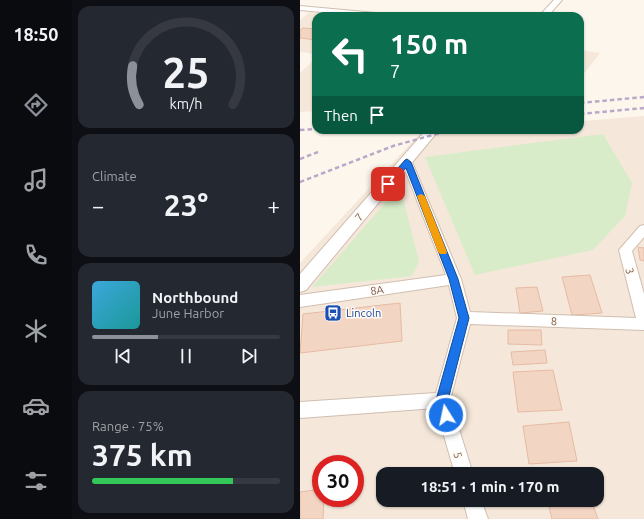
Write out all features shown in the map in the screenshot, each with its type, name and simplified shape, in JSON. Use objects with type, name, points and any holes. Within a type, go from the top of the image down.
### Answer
[{"type":"street","points":[[547,12],[558,0]]},
{"type":"street","points":[[300,8],[344,12]]},
{"type":"street","name":"7","points":[[300,285],[407,162],[429,134]]},
{"type":"street","points":[[300,410],[442,400],[464,318],[454,279],[407,162]]},
{"type":"street","name":"3","points":[[644,229],[625,250],[644,320]]},
{"type":"street","name":"8A","points":[[300,301],[454,279]]},
{"type":"street","name":"8","points":[[464,318],[644,324]]},
{"type":"street","name":"5","points":[[442,400],[462,467]]},
{"type":"street","points":[[474,507],[478,519]]},
{"type":"shaded area","points":[[310,12],[312,12],[312,54],[300,52],[300,20]]},
{"type":"shaded area","points":[[584,51],[600,53],[584,74]]},
{"type":"shaded area","points":[[312,62],[312,111],[300,112],[300,73]]},
{"type":"shaded area","points":[[644,116],[644,519],[300,519],[300,263],[419,134],[584,134],[584,121]]},
{"type":"green space","points":[[603,134],[632,183],[625,216],[593,250],[475,275],[425,157]]},
{"type":"green space","points":[[400,186],[419,262],[412,276],[312,287]]},
{"type":"building","points":[[303,28],[312,29],[312,40],[300,38],[300,30]]},
{"type":"building","points":[[638,247],[644,248],[644,261],[640,260]]},
{"type":"building","points":[[590,275],[602,313],[572,315],[562,277]]},
{"type":"building","points":[[537,287],[543,311],[520,313],[516,288]]},
{"type":"building","points":[[400,303],[402,341],[300,353],[303,314]]},
{"type":"building","points":[[508,330],[541,330],[542,345],[508,344]]},
{"type":"building","points":[[545,350],[547,363],[513,365],[511,352]]},
{"type":"building","points":[[553,370],[562,410],[518,412],[513,372]]},
{"type":"building","points":[[569,422],[577,461],[529,464],[523,426]]},
{"type":"building","points":[[312,490],[312,507],[324,507],[323,519],[300,519],[300,492]]},
{"type":"building","points":[[549,507],[594,507],[598,519],[552,519]]},
{"type":"railway","points":[[584,103],[644,97]]},
{"type":"railway","points":[[584,114],[644,108]]},
{"type":"railway","points":[[300,130],[312,129]]},
{"type":"railway","points":[[300,182],[393,146],[436,134]]},
{"type":"railway","points":[[300,159],[318,152]]},
{"type":"slow traffic","points":[[421,196],[443,252]]},
{"type":"place","name":"Lincoln","points":[[333,313]]},
{"type":"route","points":[[388,184],[407,162],[454,279],[464,318],[442,400],[446,415]]}]
